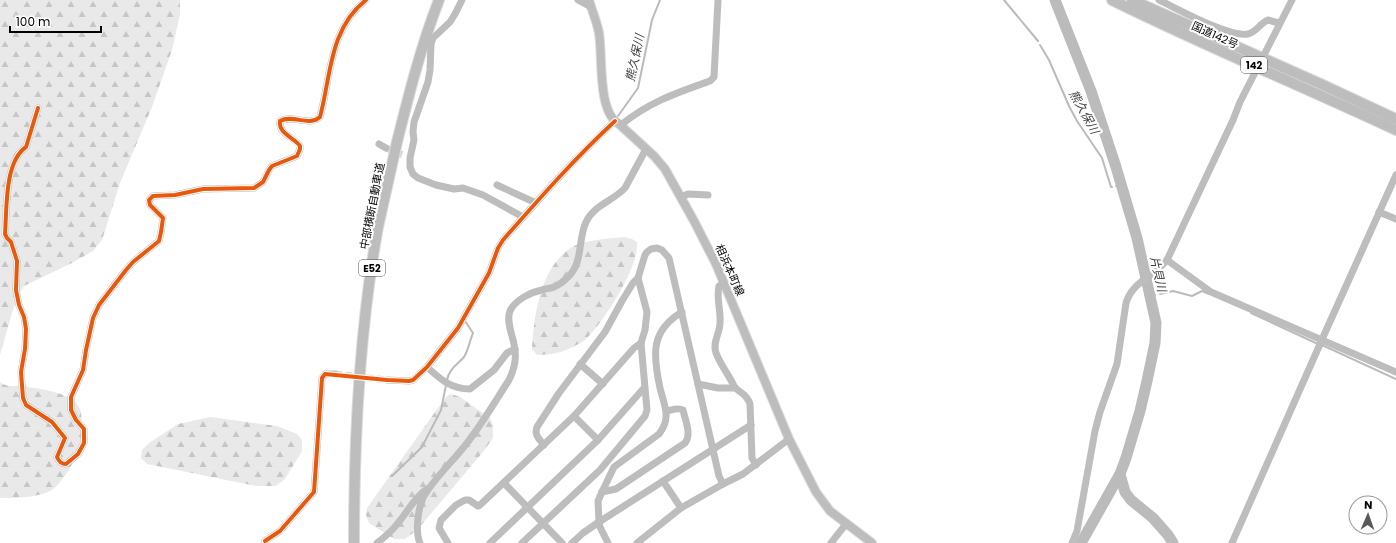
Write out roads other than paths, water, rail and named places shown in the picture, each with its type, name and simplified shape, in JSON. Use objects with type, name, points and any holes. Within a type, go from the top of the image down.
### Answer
[{"type":"highway","name":"中部横断自動車道","points":[[354,543],[354,487],[358,403],[368,297],[378,228],[410,92],[429,27],[439,0]]},
{"type":"highway","name":"国道142号","points":[[1112,0],[1156,22],[1260,62],[1396,119]]},
{"type":"highway","name":"国道142号","points":[[1132,0],[1396,130]]},
{"type":"main road","name":"相浜本町線","points":[[590,4],[599,31],[604,99],[609,114],[646,149],[670,176],[707,245],[789,439],[816,492],[830,511],[872,543]]},
{"type":"street","points":[[38,108],[26,148],[16,157],[8,182],[5,234],[11,242],[17,261],[16,290],[26,330],[25,349],[21,372],[23,398],[26,405],[52,422],[63,434],[65,438],[57,457],[62,464],[66,464],[78,454],[84,443],[84,429],[76,420],[71,410],[71,397],[83,370],[93,318],[99,305],[126,270],[136,259],[156,244],[160,239],[163,218],[150,205],[148,200],[153,196],[175,195],[203,189],[254,188],[263,182],[272,166],[297,156],[300,146],[283,132],[280,127],[280,121],[286,119],[314,121],[320,117],[330,65],[338,38],[348,18],[358,6],[366,0]]},
{"type":"street","points":[[462,0],[456,14],[450,22],[433,38],[431,44],[428,82],[415,118],[413,132],[414,145],[407,157],[413,174],[418,178],[436,185],[454,189],[463,188],[523,217]]},
{"type":"street","points":[[578,0],[590,4]]},
{"type":"street","points":[[387,380],[413,380],[427,367],[458,328],[489,273],[498,248],[523,217],[585,150],[618,123],[652,104],[710,81],[714,77],[718,0]]},
{"type":"street","points":[[1072,543],[1077,531],[1096,425],[1117,364],[1126,302],[1132,290],[1162,266],[1167,260],[1240,102],[1292,0]]},
{"type":"street","points":[[1162,1],[1222,29],[1237,34],[1253,32],[1260,24],[1268,20],[1279,23]]},
{"type":"street","points":[[379,144],[386,148]]},
{"type":"street","points":[[420,543],[418,532],[421,506],[424,498],[432,485],[477,430],[510,380],[513,371],[515,349],[509,322],[511,310],[514,304],[535,292],[556,286],[573,272],[576,266],[586,221],[600,206],[621,193],[646,149]]},
{"type":"street","points":[[1232,543],[1396,175]]},
{"type":"street","points":[[497,185],[536,203]]},
{"type":"street","points":[[681,197],[688,194],[708,194]]},
{"type":"street","points":[[1379,212],[1396,219]]},
{"type":"street","points":[[522,543],[600,470],[645,416],[647,410],[641,343],[645,330],[647,312],[638,278],[644,255],[651,249],[657,248],[662,250],[669,258],[719,476],[723,484]]},
{"type":"street","points":[[1167,260],[1211,292],[1396,372]]},
{"type":"street","points":[[544,445],[536,436],[535,432],[537,427],[559,393],[605,332],[633,283],[638,278]]},
{"type":"street","points":[[723,283],[719,286],[718,291],[720,321],[715,348],[716,353],[735,388]]},
{"type":"street","points":[[608,543],[600,527],[598,501],[614,467],[659,434],[664,428],[667,411],[660,388],[655,351],[658,336],[662,328],[671,319],[682,312]]},
{"type":"street","points":[[448,543],[439,528],[441,520],[456,505],[465,500],[469,500],[480,506],[574,416],[604,384],[634,348],[641,343]]},
{"type":"street","points":[[427,367],[455,388],[470,389],[494,370],[507,353],[515,349]]},
{"type":"street","points":[[580,364],[604,384]]},
{"type":"street","points":[[265,541],[280,531],[314,492],[322,378],[325,374],[335,374]]},
{"type":"street","points":[[698,384],[718,388],[735,388],[744,393],[749,399],[752,458],[756,465]]},
{"type":"street","points":[[490,543],[598,440],[644,388]]},
{"type":"street","points":[[602,492],[616,489],[688,440],[683,410],[681,408],[676,408],[667,411]]},
{"type":"street","points":[[574,416],[598,440]]},
{"type":"street","points":[[572,543],[599,522],[751,425]]},
{"type":"street","points":[[637,543],[681,508],[744,474],[789,439]]},
{"type":"street","points":[[663,481],[681,508]]},
{"type":"street","points":[[504,483],[562,543]]},
{"type":"street","points":[[377,543],[397,525],[415,499],[432,485]]},
{"type":"street","points":[[831,543],[846,524]]},
{"type":"waterway","name":"熊久保川","points":[[618,116],[638,88],[652,20],[660,0]]},
{"type":"waterway","name":"熊久保川","points":[[1004,0],[1038,41]]},
{"type":"waterway","name":"片貝川","points":[[1055,0],[1091,91],[1116,167],[1137,238],[1156,323],[1155,343],[1147,381],[1126,458],[1120,474],[1081,543]]},
{"type":"waterway","name":"熊久保川","points":[[1040,45],[1049,60],[1077,121],[1102,158],[1112,187]]},
{"type":"waterway","name":"熊久保川","points":[[1116,186],[1121,185]]},
{"type":"waterway","points":[[1160,294],[1173,291],[1192,296],[1202,291],[1209,294]]},
{"type":"waterway","name":"片貝川","points":[[1150,295],[1155,295]]},
{"type":"waterway","points":[[1251,313],[1318,344]]},
{"type":"waterway","name":"熊久保川","points":[[447,380],[451,370],[464,357],[473,333],[465,321]]},
{"type":"waterway","points":[[1322,345],[1396,379]]},
{"type":"waterway","name":"熊久保川","points":[[392,476],[422,447],[441,410],[446,385]]},
{"type":"waterway","name":"片貝川","points":[[1120,474],[1125,492],[1131,500],[1153,518],[1173,543]]},
{"type":"tunnel","points":[[386,148],[405,156]]},
{"type":"tunnel","points":[[335,374],[387,380]]}]
